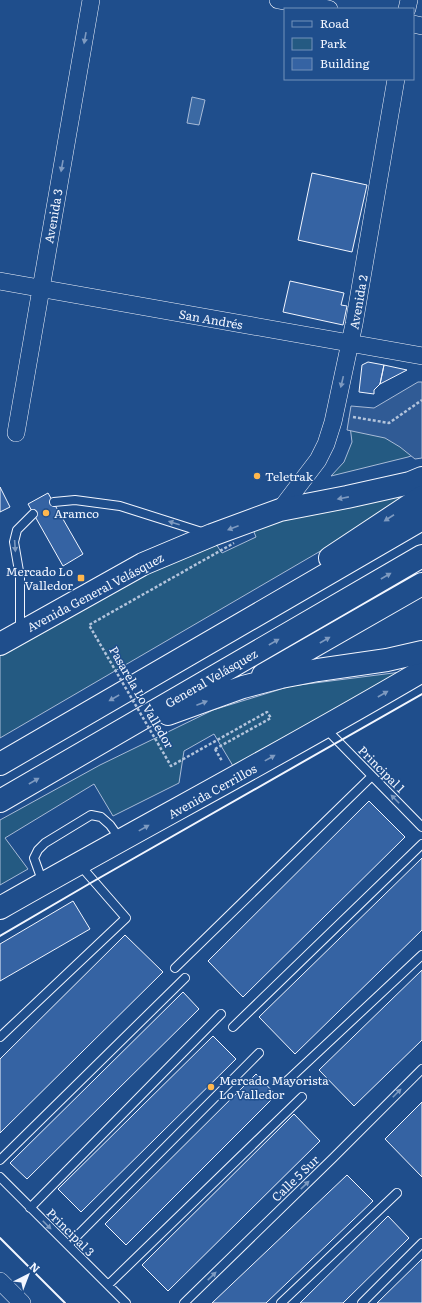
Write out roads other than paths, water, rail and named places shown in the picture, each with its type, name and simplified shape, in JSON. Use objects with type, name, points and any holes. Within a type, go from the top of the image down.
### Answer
[{"type":"main road","name":"Avenida General Velásquez","points":[[0,644],[143,564],[212,535],[280,510],[348,497],[410,483],[422,478]]},
{"type":"main road","points":[[201,648],[310,571],[422,497]]},
{"type":"main road","points":[[0,764],[422,519]]},
{"type":"main road","name":"General Velásquez","points":[[0,801],[422,556]]},
{"type":"main road","points":[[243,687],[422,584]]},
{"type":"main road","points":[[125,728],[190,707],[243,687],[289,676],[387,660],[422,652]]},
{"type":"main road","name":"Avenida Cerrillos","points":[[0,908],[325,728],[422,671]]},
{"type":"street","name":"Avenida 3","points":[[16,433],[92,0]]},
{"type":"street","points":[[278,0],[323,8]]},
{"type":"street","name":"Avenida 2","points":[[280,510],[318,460],[326,444],[333,422],[350,344],[396,80]]},
{"type":"street","name":"San Andrés","points":[[0,281],[422,356]]},
{"type":"street","points":[[0,1281],[19,1302]]},
{"type":"lane","points":[[54,502],[75,500],[120,506],[212,535]]},
{"type":"lane","points":[[20,632],[20,577],[14,542],[17,530],[33,514]]},
{"type":"lane","name":"Principal 1","points":[[325,728],[422,826]]},
{"type":"lane","points":[[176,968],[372,776]]},
{"type":"lane","points":[[43,884],[34,858],[38,850],[45,843],[91,816],[101,817],[110,825],[121,840]]},
{"type":"lane","points":[[233,1026],[422,844]]},
{"type":"lane","points":[[0,1037],[126,918],[78,864]]},
{"type":"lane","points":[[287,1082],[422,955]]},
{"type":"lane","points":[[0,1160],[186,978]]},
{"type":"lane","points":[[30,1208],[221,1014]]},
{"type":"lane","points":[[68,1246],[259,1053]]},
{"type":"lane","name":"Calle 5 Sur","points":[[184,1303],[422,1069]]},
{"type":"lane","points":[[108,1285],[302,1096]]},
{"type":"lane","name":"Principal 3","points":[[0,1177],[126,1303]]},
{"type":"lane","points":[[281,1303],[397,1193]]},
{"type":"lane","points":[[362,1303],[422,1243]]},
{"type":"place","name":"Teletrak","points":[[257,476]]},
{"type":"place","name":"Aramco","points":[[46,513]]},
{"type":"place","name":"Mercado Lo Valledor","points":[[81,578]]},
{"type":"place","name":"Mercado Mayorista Lo Valledor","points":[[211,1087]]}]
